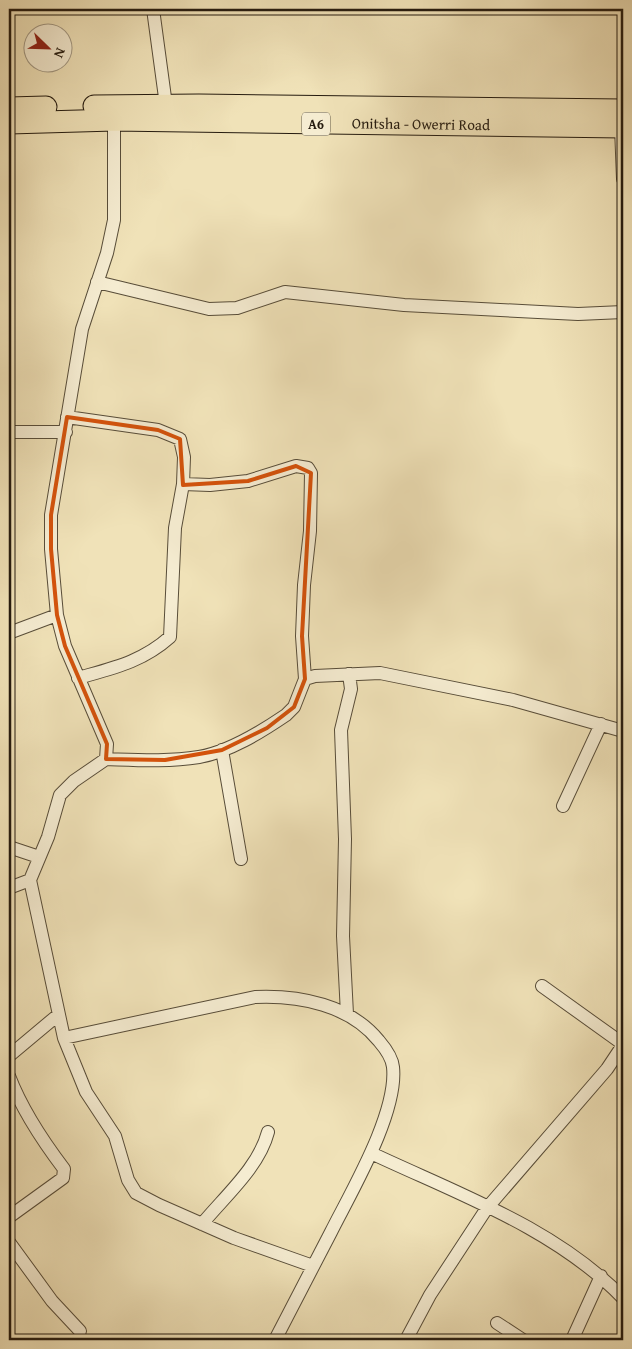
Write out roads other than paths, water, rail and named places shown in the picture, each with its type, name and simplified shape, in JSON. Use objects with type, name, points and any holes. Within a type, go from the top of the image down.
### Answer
[{"type":"highway","name":"Onitsha - Owerri Road","points":[[9,108],[166,105],[623,121]]},
{"type":"highway","name":"Onitsha - Owerri Road","points":[[9,123],[114,120],[623,121]]},
{"type":"street","points":[[153,9],[166,105]]},
{"type":"street","points":[[106,759],[107,744],[65,646],[57,615],[50,549],[51,515],[82,329],[107,253],[114,220],[114,120]]},
{"type":"street","points":[[623,121],[623,179]]},
{"type":"street","points":[[97,282],[209,309],[237,308],[285,292],[404,305],[578,314],[623,312]]},
{"type":"street","points":[[67,418],[158,430],[180,439],[184,457],[183,484],[175,528],[170,636],[147,654],[125,666],[78,678]]},
{"type":"street","points":[[9,432],[66,432]]},
{"type":"street","points":[[183,484],[210,485],[248,481],[296,466],[308,468],[311,473],[310,531],[304,585],[302,636],[305,679],[294,707],[286,715],[222,750],[200,757],[106,759],[74,781],[60,795],[30,880],[64,1038],[86,1092],[115,1136],[128,1180],[136,1193],[202,1224],[313,1266]]},
{"type":"street","points":[[9,633],[57,615]]},
{"type":"street","points":[[305,679],[380,673],[513,700],[623,731]]},
{"type":"street","points":[[348,1014],[343,936],[345,839],[341,730],[351,689],[349,674]]},
{"type":"street","points":[[564,806],[602,724]]},
{"type":"street","points":[[222,750],[241,859]]},
{"type":"street","points":[[9,847],[39,857]]},
{"type":"street","points":[[9,888],[30,880]]},
{"type":"street","points":[[406,1340],[430,1295],[486,1208],[607,1069],[623,1045],[542,986]]},
{"type":"street","points":[[64,1038],[255,997],[273,996],[302,1000],[348,1014],[377,1037],[387,1050],[393,1066],[391,1090],[386,1111],[371,1153],[276,1340]]},
{"type":"street","points":[[9,1056],[58,1015]]},
{"type":"street","points":[[9,1076],[13,1102],[64,1169],[63,1178],[9,1217]]},
{"type":"street","points":[[202,1224],[256,1159],[265,1145],[268,1132]]},
{"type":"street","points":[[371,1153],[552,1240],[601,1276],[623,1298]]},
{"type":"street","points":[[9,1242],[46,1293],[80,1331]]},
{"type":"street","points":[[572,1340],[601,1276]]},
{"type":"street","points":[[497,1323],[523,1340]]}]
